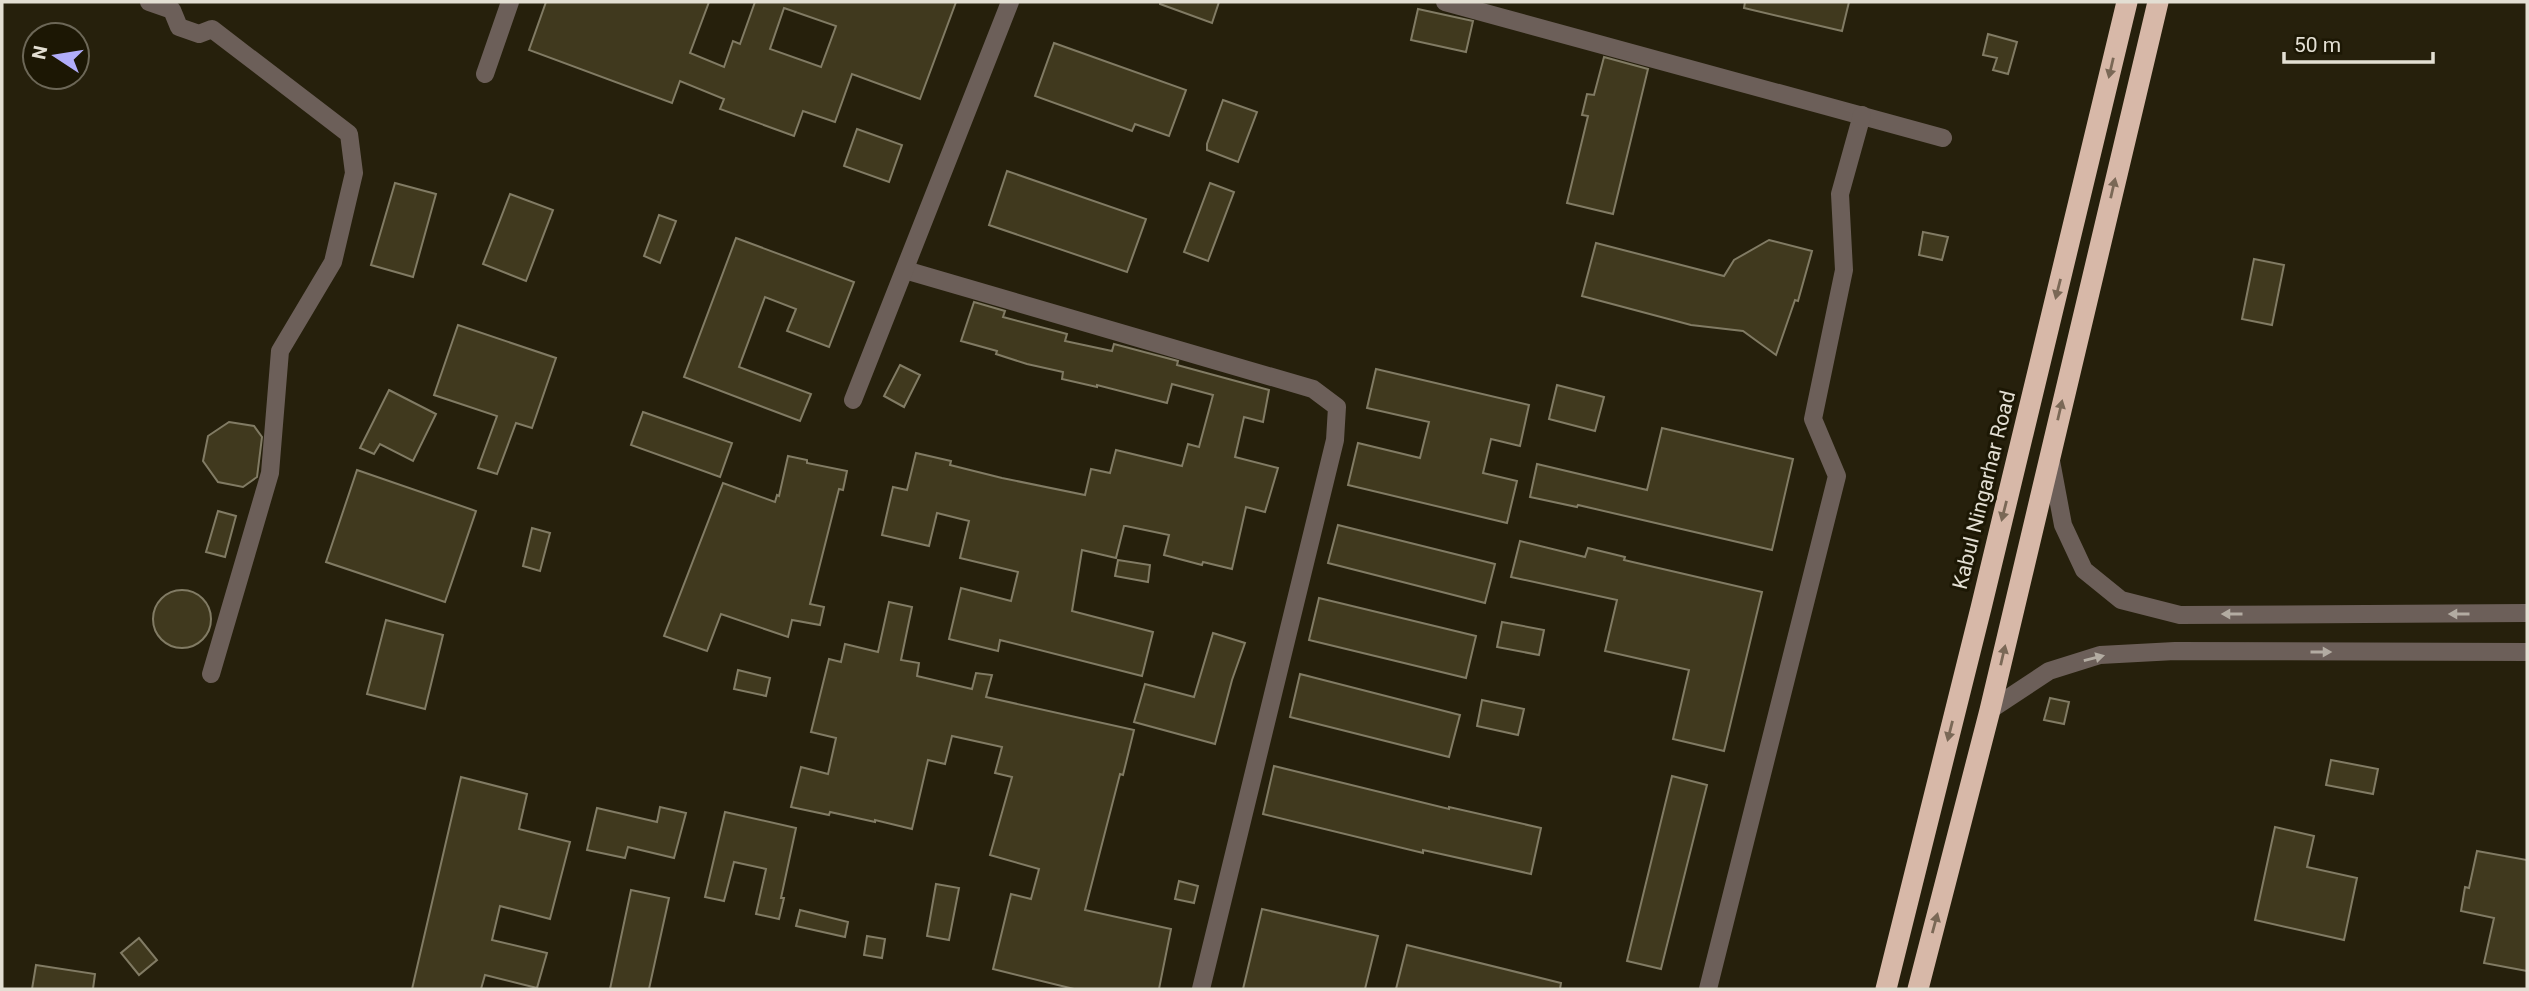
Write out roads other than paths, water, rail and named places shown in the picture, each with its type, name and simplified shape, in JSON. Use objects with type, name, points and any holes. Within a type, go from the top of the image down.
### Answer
[{"type":"highway","name":"Kabul Ningarhar Road","points":[[1886,989],[2127,2]]},
{"type":"highway","points":[[1918,989],[1990,710],[2158,2]]},
{"type":"street","points":[[149,2],[172,10],[179,27],[199,34],[212,29],[349,134],[354,173],[333,262],[280,351],[270,473],[211,674]]},
{"type":"street","points":[[485,75],[510,2]]},
{"type":"street","points":[[853,400],[1010,2]]},
{"type":"street","points":[[1445,2],[1944,138]]},
{"type":"street","points":[[1708,989],[1837,476],[1813,419],[1844,270],[1840,194],[1862,115]]},
{"type":"street","points":[[905,270],[1313,388],[1337,407],[1331,454],[1201,989]]},
{"type":"street","points":[[2050,454],[2063,524],[2084,570],[2121,600],[2180,615],[2527,613]]},
{"type":"street","points":[[1990,710],[2049,671],[2100,655],[2175,651],[2527,652]]}]
